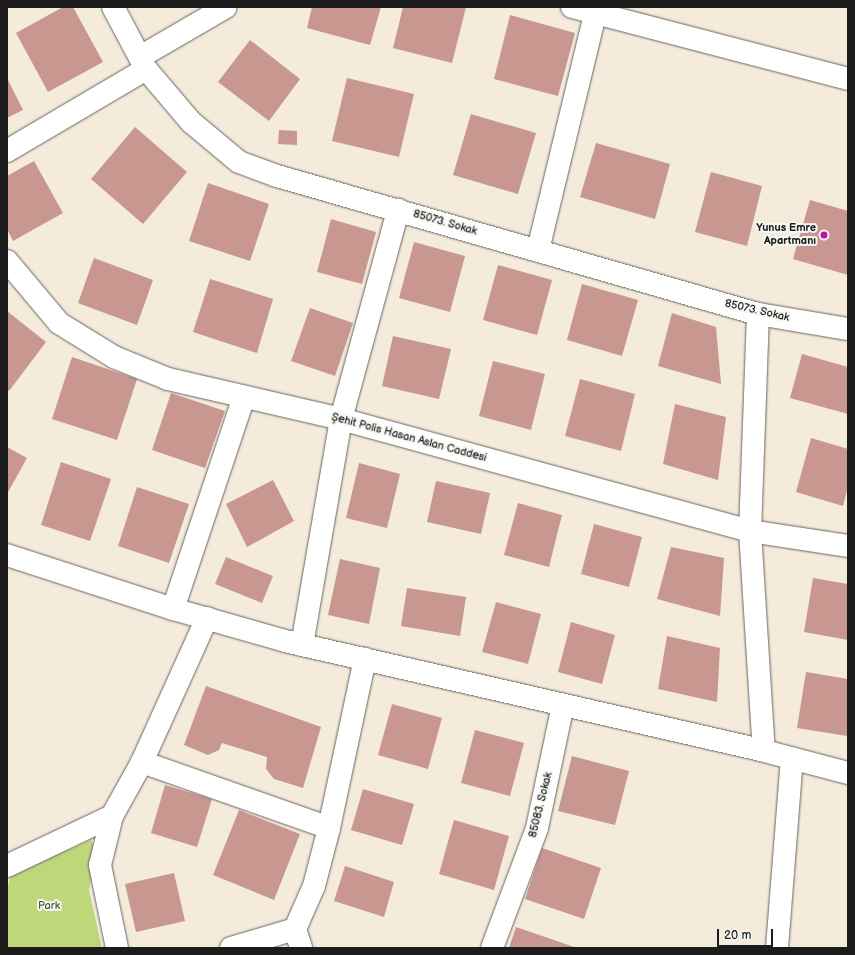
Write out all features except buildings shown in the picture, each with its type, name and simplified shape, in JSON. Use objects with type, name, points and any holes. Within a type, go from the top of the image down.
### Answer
[{"type":"street","name":"85073. Sokak","points":[[113,7],[143,63],[191,122],[239,162],[277,176],[758,314],[848,329]]},
{"type":"street","points":[[7,151],[226,7]]},
{"type":"street","points":[[572,7],[596,10],[848,79]]},
{"type":"street","points":[[538,250],[596,10]]},
{"type":"street","points":[[302,645],[340,419],[398,210]]},
{"type":"street","name":"Şehit Polis Hasan Aslan Caddesi","points":[[7,261],[59,323],[114,357],[168,379],[340,419],[750,531],[848,546]]},
{"type":"street","points":[[758,314],[750,531],[764,751]]},
{"type":"street","points":[[173,608],[244,396]]},
{"type":"street","points":[[7,557],[173,608],[302,645],[764,751],[848,773]]},
{"type":"street","points":[[117,948],[100,865],[112,816],[142,762],[207,618]]},
{"type":"street","points":[[231,948],[298,939],[329,828],[365,659]]},
{"type":"street","name":"85083. Sokak","points":[[492,948],[537,828],[563,705]]},
{"type":"street","points":[[777,948],[792,759]]},
{"type":"street","points":[[142,762],[329,828]]},
{"type":"street","points":[[7,866],[112,816]]},
{"type":"green space","name":"Park","points":[[91,840],[96,851],[89,890],[102,948],[7,948],[7,889],[11,875]]},
{"type":"place","name":"Yunus Emre Apartmanı","points":[[824,235]]}]
